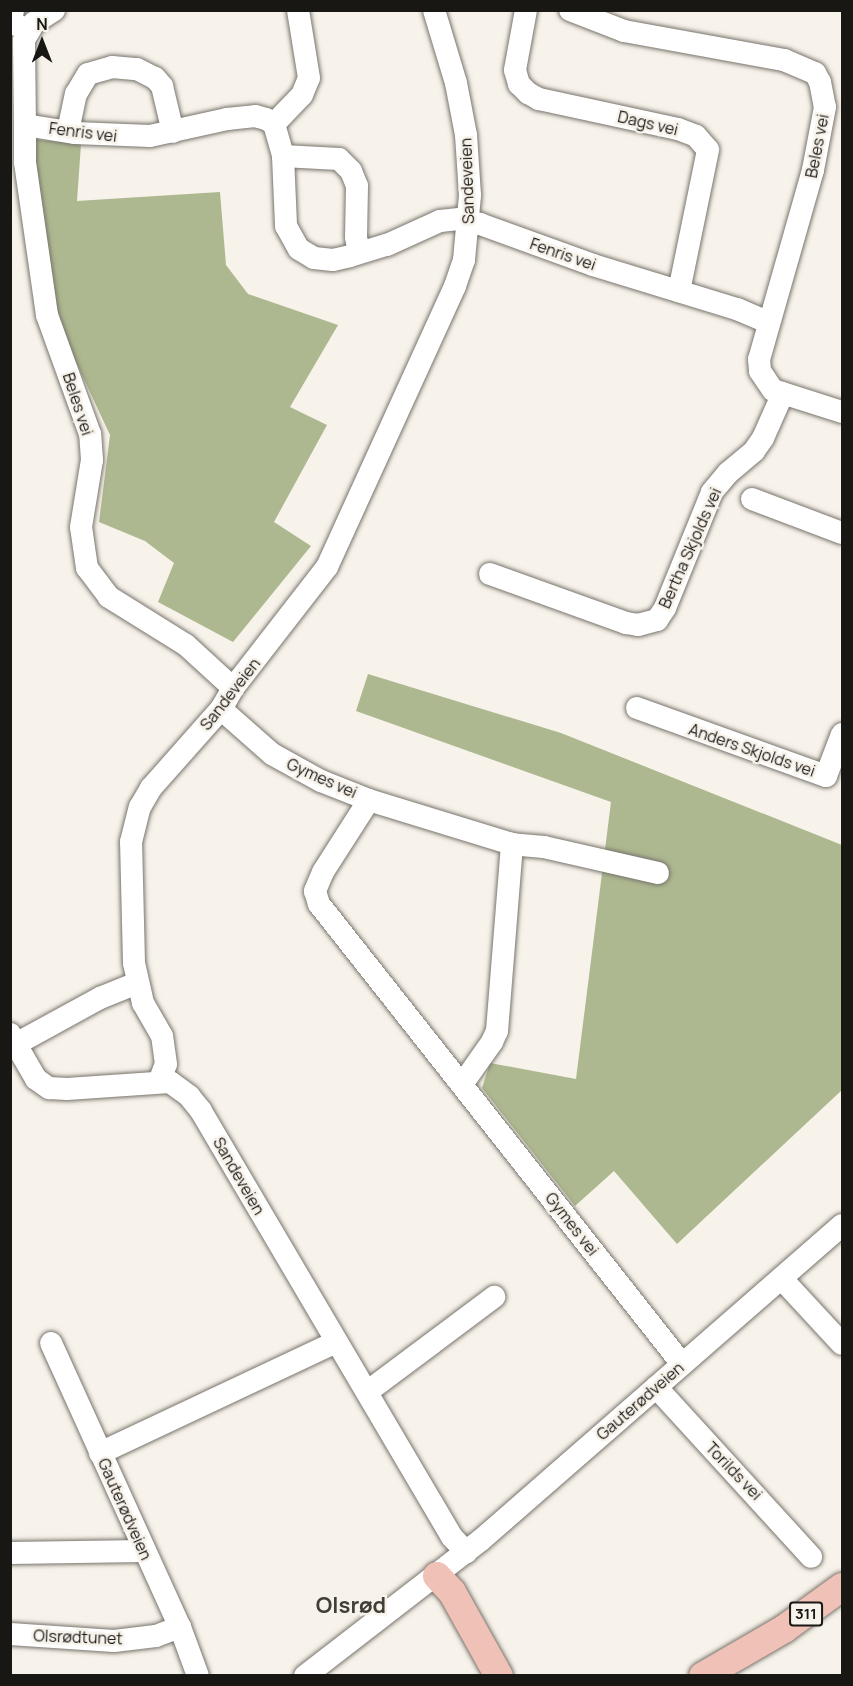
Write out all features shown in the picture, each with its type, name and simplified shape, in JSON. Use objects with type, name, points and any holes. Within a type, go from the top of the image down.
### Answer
[{"type":"main road","points":[[437,1576],[441,1594],[485,1676]]},
{"type":"main road","points":[[437,1576],[452,1592],[499,1676]]},
{"type":"main road","name":"311","points":[[703,1676],[768,1639],[843,1587]]},
{"type":"street","points":[[13,10],[11,23],[30,30],[34,23],[54,10]]},
{"type":"street","points":[[274,124],[302,95],[309,78],[298,10]]},
{"type":"street","name":"Sandeveien","points":[[434,10],[462,109],[470,195],[464,260],[455,286],[327,567],[233,688],[221,709],[151,788],[134,823],[131,842],[131,880],[136,982],[142,1003],[162,1036],[165,1064],[159,1082],[175,1084],[201,1111],[452,1537],[466,1552]]},
{"type":"street","name":"Dags vei","points":[[526,10],[515,70],[519,84],[528,93],[539,99],[678,129],[696,136],[708,150],[679,291]]},
{"type":"street","name":"Beles vei","points":[[570,10],[624,31],[784,60],[815,73],[824,96],[824,116],[813,170],[759,359],[760,371],[773,390],[843,412]]},
{"type":"street","name":"Beles vei","points":[[30,30],[24,40],[29,125],[25,162],[47,315],[90,434],[92,460],[81,527],[87,568],[109,597],[186,645],[233,688]]},
{"type":"street","points":[[68,131],[76,94],[88,74],[112,67],[137,69],[155,78],[162,86],[173,132]]},
{"type":"street","name":"Fenris vei","points":[[29,125],[120,137],[173,132],[246,117],[266,119],[274,124],[283,156],[286,226],[299,249],[322,260],[333,260],[387,245],[440,221],[459,219],[768,322]]},
{"type":"street","points":[[283,156],[339,159],[351,171],[357,186],[356,237],[359,252]]},
{"type":"street","name":"Bertha Skjolds vei","points":[[490,574],[626,623],[638,625],[657,620],[665,608],[712,492],[763,438],[783,393]]},
{"type":"street","points":[[752,499],[843,533]]},
{"type":"street","name":"Anders Skjolds vei","points":[[637,708],[826,776],[843,734]]},
{"type":"street","name":"Gymes vei","points":[[221,709],[272,754],[321,781],[369,800],[512,844],[571,853],[658,873]]},
{"type":"street","name":"Gymes vei","points":[[369,800],[323,872],[315,891],[319,904],[417,1030],[463,1083],[682,1364]]},
{"type":"street","points":[[463,1083],[492,1042],[497,1031],[512,844]]},
{"type":"street","points":[[136,982],[13,1039],[36,1079],[49,1088],[67,1089],[159,1082]]},
{"type":"street","name":"Gauterødveien","points":[[305,1676],[466,1552],[843,1225]]},
{"type":"street","points":[[782,1279],[843,1344]]},
{"type":"street","points":[[367,1392],[495,1298]]},
{"type":"street","points":[[100,1454],[336,1342]]},
{"type":"street","name":"Gauterødveien","points":[[51,1343],[180,1627],[198,1676]]},
{"type":"street","name":"Torilds vei","points":[[656,1387],[811,1557]]},
{"type":"street","points":[[10,1553],[144,1551]]},
{"type":"street","name":"Olsrødtunet","points":[[10,1634],[114,1641],[156,1636],[180,1627]]},
{"type":"green space","points":[[30,139],[81,144],[77,201],[220,192],[226,265],[248,294],[338,325],[290,407],[327,425],[274,522],[311,546],[233,642],[158,602],[174,563],[145,541],[99,522],[110,435],[55,317]]},
{"type":"green space","points":[[368,674],[561,733],[842,845],[842,1090],[677,1244],[614,1171],[575,1206],[482,1088],[490,1063],[576,1079],[611,802],[356,711]]},
{"type":"district","name":"Olsrød","points":[[351,1606]]}]
